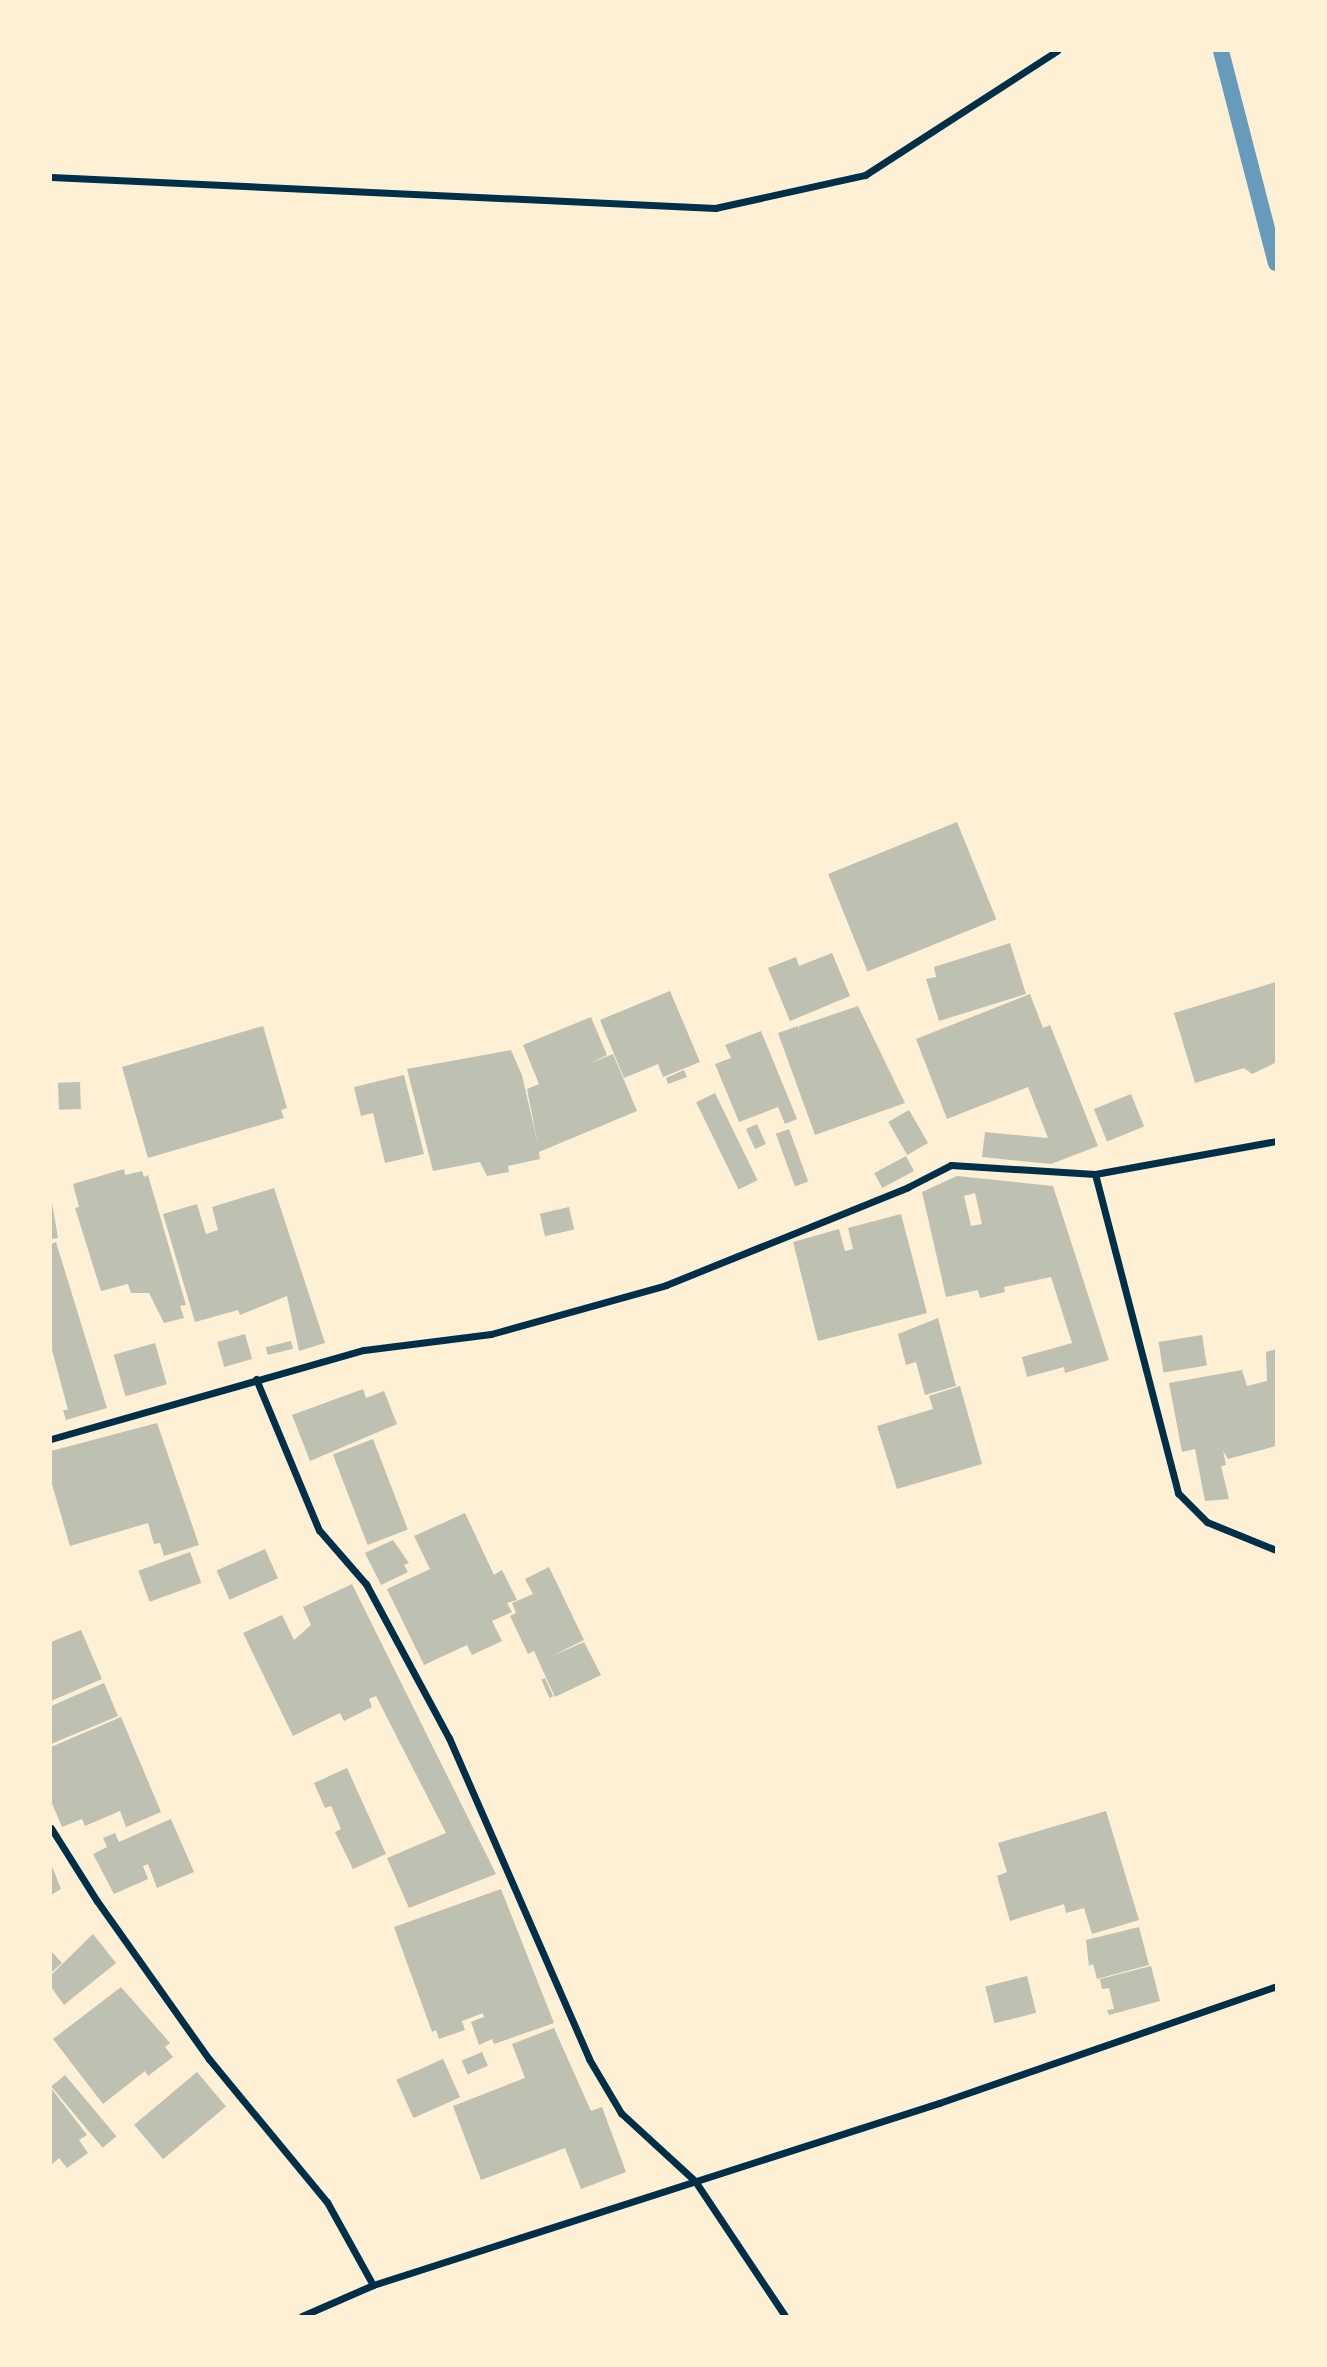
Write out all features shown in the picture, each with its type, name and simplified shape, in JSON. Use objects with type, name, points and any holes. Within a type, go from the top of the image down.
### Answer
[{"type":"street","points":[[51,177],[715,208],[865,175],[1057,51]]},
{"type":"street","points":[[51,1439],[364,1350],[491,1334],[666,1285],[908,1187],[951,1165],[1095,1174],[1276,1141]]},
{"type":"street","points":[[1095,1174],[1178,1493],[1206,1522],[1276,1550]]},
{"type":"street","points":[[256,1379],[319,1530],[366,1584],[449,1738],[589,2059],[621,2113],[695,2181],[785,2316]]},
{"type":"street","points":[[51,1828],[97,1901],[209,2059],[327,2202],[373,2285]]},
{"type":"street","points":[[302,2316],[373,2285],[939,2103],[1276,1986]]},
{"type":"building","points":[[957,822],[996,919],[867,971],[828,874]]},
{"type":"building","points":[[1010,943],[1026,994],[939,1021],[926,979],[936,977],[934,967]]},
{"type":"building","points":[[832,953],[850,996],[790,1021],[768,968],[796,957],[799,966]]},
{"type":"building","points":[[1276,982],[1275,1063],[1252,1074],[1244,1068],[1195,1083],[1174,1013]]},
{"type":"building","points":[[670,991],[700,1062],[663,1077],[658,1064],[624,1078],[600,1020]]},
{"type":"building","points":[[1030,994],[1043,1028],[1050,1025],[1098,1146],[1051,1164],[982,1157],[985,1132],[1048,1138],[1028,1087],[947,1119],[916,1039]]},
{"type":"building","points":[[858,1006],[905,1103],[815,1135],[778,1033],[798,1026],[799,1030],[799,1026]]},
{"type":"building","points":[[591,1017],[607,1055],[588,1064],[613,1054],[637,1111],[539,1152],[540,1159],[508,1166],[509,1172],[487,1176],[480,1162],[433,1171],[407,1069],[511,1050],[522,1075],[538,1145],[527,1089],[539,1084],[523,1045]]},
{"type":"building","points":[[263,1026],[287,1108],[281,1110],[284,1118],[148,1158],[122,1067]]},
{"type":"building","points":[[761,1031],[797,1119],[785,1124],[778,1107],[739,1122],[715,1064],[731,1058],[725,1045]]},
{"type":"building","points":[[684,1070],[687,1077],[668,1084],[666,1078]]},
{"type":"building","points":[[404,1075],[424,1154],[385,1163],[373,1113],[361,1116],[354,1087]]},
{"type":"building","points":[[80,1082],[81,1109],[59,1110],[58,1083]]},
{"type":"building","points":[[715,1093],[758,1180],[739,1189],[696,1102]]},
{"type":"building","points":[[1131,1094],[1144,1126],[1107,1141],[1094,1109]]},
{"type":"building","points":[[909,1110],[928,1143],[907,1155],[888,1122]]},
{"type":"building","points":[[757,1124],[766,1144],[755,1149],[746,1129]]},
{"type":"building","points":[[789,1129],[808,1182],[795,1186],[776,1134]]},
{"type":"building","points":[[906,1156],[914,1171],[882,1188],[874,1173]]},
{"type":"building","points":[[124,1169],[125,1175],[142,1171],[144,1177],[148,1175],[186,1305],[180,1306],[184,1318],[164,1323],[149,1293],[131,1293],[128,1284],[101,1291],[75,1208],[79,1207],[73,1184]]},
{"type":"building","points":[[957,1176],[1053,1186],[1109,1360],[1065,1373],[1064,1367],[1027,1377],[1022,1357],[1072,1343],[1051,1277],[1004,1287],[1005,1292],[980,1298],[978,1290],[946,1297],[922,1192]],"holes":[[[975,1193],[982,1224],[971,1226],[964,1196]]]},
{"type":"building","points":[[274,1188],[325,1343],[299,1351],[287,1296],[240,1315],[238,1310],[195,1322],[163,1214],[197,1204],[206,1234],[218,1230],[212,1207]]},
{"type":"building","points":[[51,1197],[58,1238],[51,1239]]},
{"type":"building","points":[[569,1207],[574,1229],[545,1236],[540,1214]]},
{"type":"building","points":[[901,1214],[927,1313],[818,1341],[793,1242],[839,1229],[845,1251],[853,1249],[848,1228]]},
{"type":"building","points":[[56,1242],[107,1408],[66,1420],[63,1410],[68,1410],[51,1346],[51,1244]]},
{"type":"building","points":[[938,1318],[956,1386],[925,1395],[916,1362],[906,1365],[898,1334]]},
{"type":"building","points":[[245,1334],[252,1359],[224,1367],[217,1342]]},
{"type":"building","points":[[1202,1335],[1207,1366],[1163,1373],[1159,1342]]},
{"type":"building","points":[[291,1341],[293,1349],[268,1355],[266,1347]]},
{"type":"building","points":[[155,1343],[167,1384],[126,1396],[114,1355]]},
{"type":"building","points":[[1276,1349],[1276,1446],[1228,1459],[1223,1451],[1226,1465],[1221,1466],[1229,1499],[1205,1501],[1195,1449],[1182,1452],[1169,1383],[1242,1370],[1247,1386],[1267,1381],[1266,1352]]},
{"type":"building","points":[[960,1386],[982,1464],[897,1489],[877,1426],[933,1409],[929,1396]]},
{"type":"building","points":[[363,1389],[366,1398],[384,1391],[397,1424],[310,1461],[292,1415]]},
{"type":"building","points":[[157,1423],[199,1545],[164,1556],[160,1543],[154,1544],[148,1523],[70,1546],[51,1481],[51,1451]]},
{"type":"building","points":[[373,1439],[408,1530],[368,1545],[333,1454]]},
{"type":"building","points":[[465,1513],[494,1575],[502,1570],[517,1600],[507,1603],[512,1612],[492,1621],[502,1641],[472,1655],[467,1645],[424,1665],[387,1589],[430,1569],[414,1536]]},
{"type":"building","points":[[393,1540],[409,1563],[404,1565],[408,1572],[381,1585],[365,1553]]},
{"type":"building","points":[[265,1549],[278,1578],[230,1600],[217,1571]]},
{"type":"building","points":[[190,1552],[201,1583],[150,1602],[138,1571]]},
{"type":"building","points":[[549,1567],[584,1640],[550,1657],[584,1642],[601,1675],[555,1697],[534,1651],[528,1654],[510,1616],[516,1613],[512,1603],[533,1594],[525,1579]]},
{"type":"building","points":[[352,1584],[496,1874],[409,1908],[387,1858],[446,1833],[376,1696],[369,1699],[372,1707],[344,1721],[340,1713],[293,1736],[243,1633],[282,1615],[294,1640],[311,1625],[303,1607]]},
{"type":"building","points":[[81,1630],[102,1679],[51,1701],[51,1642]]},
{"type":"building","points":[[545,1678],[553,1696],[549,1698],[541,1680]]},
{"type":"building","points":[[104,1683],[118,1716],[51,1744],[51,1706]]},
{"type":"building","points":[[121,1717],[161,1812],[126,1827],[120,1811],[85,1826],[82,1819],[62,1827],[51,1801],[51,1747]]},
{"type":"building","points":[[347,1768],[386,1854],[353,1869],[335,1832],[341,1829],[331,1806],[325,1808],[314,1783]]},
{"type":"building","points":[[1106,1811],[1139,1920],[1092,1934],[1084,1908],[1066,1913],[1064,1904],[1010,1921],[997,1876],[1007,1872],[998,1843]]},
{"type":"building","points":[[171,1819],[194,1872],[157,1888],[148,1864],[143,1866],[148,1879],[114,1894],[93,1854],[107,1847],[103,1838],[115,1833],[119,1842]]},
{"type":"building","points":[[51,1864],[61,1889],[51,1895]]},
{"type":"building","points":[[501,1889],[554,2023],[494,2044],[492,2039],[479,2045],[471,2022],[484,2017],[483,2013],[462,2021],[465,2030],[439,2039],[436,2030],[432,2032],[394,1927]]},
{"type":"building","points":[[1139,1927],[1149,1965],[1097,1979],[1093,1964],[1089,1966],[1086,1940]]},
{"type":"building","points":[[93,1934],[116,1963],[64,2005],[51,1987],[51,1975]]},
{"type":"building","points":[[51,1951],[62,1963],[51,1973]]},
{"type":"building","points":[[1151,1966],[1160,2001],[1109,2015],[1107,2010],[1114,2009],[1109,1988],[1102,1989],[1100,1979]]},
{"type":"building","points":[[1027,1976],[1036,2013],[994,2023],[985,1986]]},
{"type":"building","points":[[121,1987],[170,2043],[165,2047],[173,2057],[148,2076],[145,2071],[103,2104],[53,2039]]},
{"type":"building","points":[[554,2028],[591,2111],[602,2107],[626,2172],[581,2189],[565,2148],[481,2180],[453,2106],[525,2078],[512,2044]]},
{"type":"building","points":[[482,2052],[488,2066],[468,2074],[462,2061]]},
{"type":"building","points":[[443,2059],[460,2097],[413,2118],[396,2080]]},
{"type":"building","points":[[197,2072],[226,2106],[163,2159],[134,2125]]},
{"type":"building","points":[[65,2075],[116,2136],[103,2148],[51,2087]]},
{"type":"building","points":[[51,2088],[87,2135],[79,2140],[88,2153],[67,2168],[59,2158],[51,2165]]},
{"type":"waterway","points":[[1221,51],[1276,263]]}]
